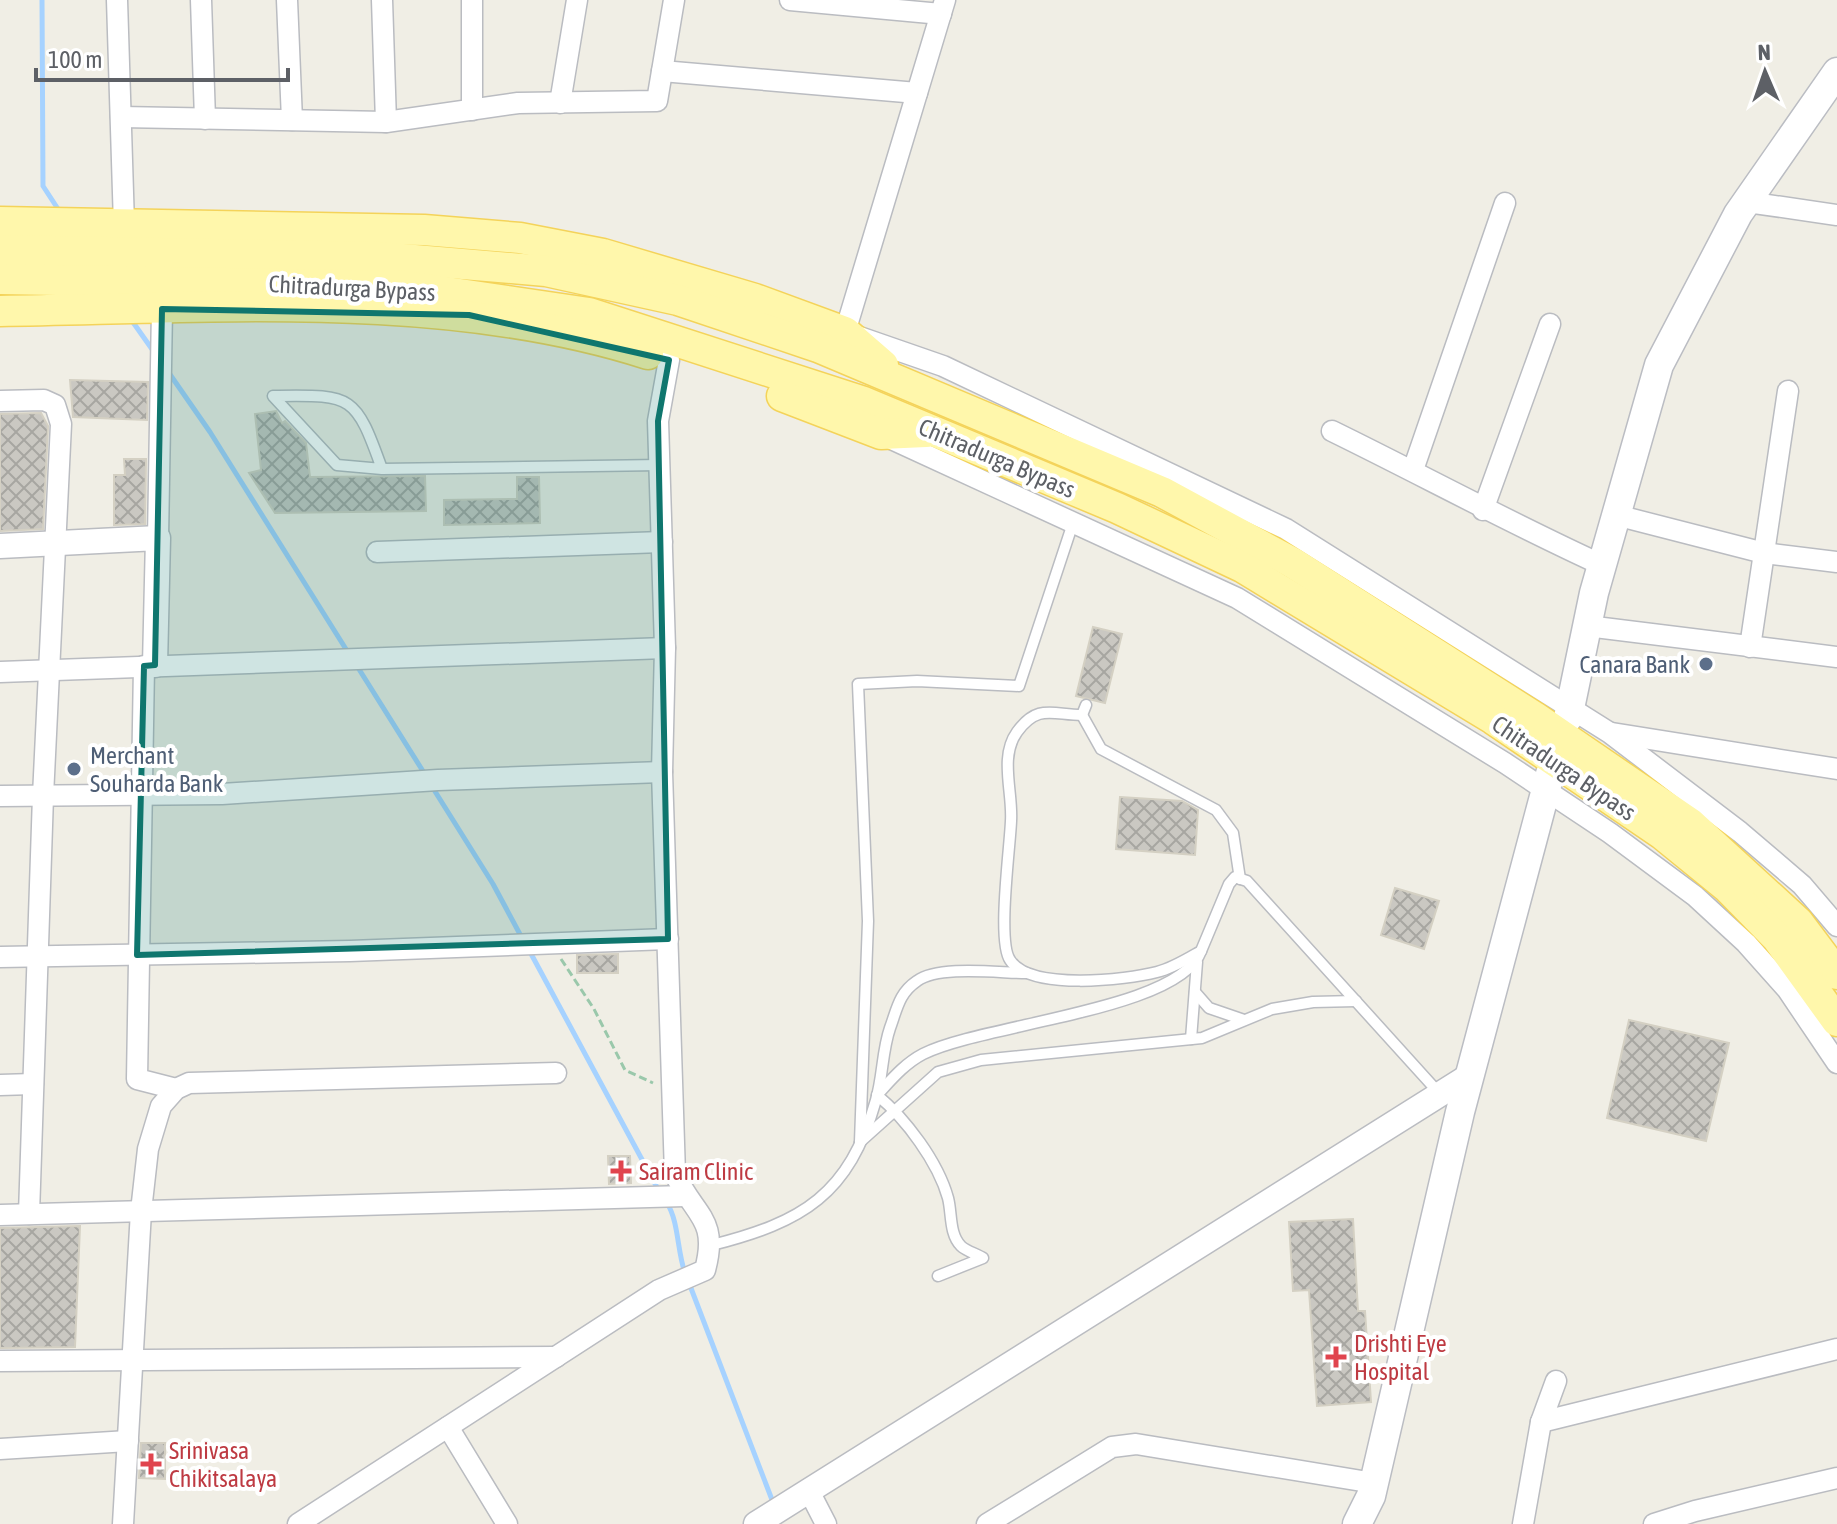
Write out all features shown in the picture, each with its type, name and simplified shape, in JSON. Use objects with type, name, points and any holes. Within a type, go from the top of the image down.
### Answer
[{"type":"main road","points":[[1570,711],[1602,565],[1659,365],[1747,202],[1837,72]]},
{"type":"main road","points":[[0,222],[424,230],[520,238],[603,254],[684,277],[845,332],[905,384]]},
{"type":"main road","name":"Chitradurga Bypass","points":[[0,250],[379,257],[546,271],[678,300],[818,347],[1162,492],[1293,563],[1536,718],[1691,824],[1798,922],[1837,974]]},
{"type":"main road","name":"Chitradurga Bypass","points":[[0,279],[405,286],[589,313],[864,402],[1117,508],[1242,567],[1493,719],[1662,834],[1727,887],[1777,938],[1837,1021]]},
{"type":"main road","points":[[0,311],[286,308],[469,315],[619,344],[808,405],[881,434],[932,431]]},
{"type":"main road","points":[[1357,1524],[1374,1483],[1469,1076],[1549,782]]},
{"type":"street","points":[[117,0],[124,225]]},
{"type":"street","points":[[201,0],[205,119]]},
{"type":"street","points":[[287,0],[292,120]]},
{"type":"street","points":[[382,0],[386,122]]},
{"type":"street","points":[[472,0],[472,110]]},
{"type":"street","points":[[560,103],[577,0]]},
{"type":"street","points":[[121,117],[386,122],[518,103],[657,101],[674,0]]},
{"type":"street","points":[[790,0],[943,7],[845,332],[943,366],[1286,529],[1570,711],[1610,733],[1740,832],[1802,885],[1837,926]]},
{"type":"street","points":[[662,71],[917,93]]},
{"type":"street","points":[[1747,202],[1837,215]]},
{"type":"street","points":[[1413,470],[1505,203]]},
{"type":"street","points":[[162,309],[158,538],[140,795],[137,1079],[176,1089]]},
{"type":"street","points":[[1483,510],[1550,324]]},
{"type":"street","points":[[298,1524],[659,1290],[705,1270],[712,1245],[698,1209],[685,1196],[675,1174],[662,772],[665,648],[658,421],[669,360]]},
{"type":"street","points":[[1750,647],[1788,391]]},
{"type":"street","points":[[0,401],[44,400],[55,405],[62,438],[43,796],[29,1214]]},
{"type":"street","points":[[1332,431],[1413,470],[1483,510],[1602,565]]},
{"type":"street","points":[[881,434],[1237,598],[1549,782],[1695,896],[1746,943],[1787,989],[1837,1063]]},
{"type":"street","points":[[1616,515],[1764,553],[1837,562]]},
{"type":"street","points":[[0,546],[158,538]]},
{"type":"street","points":[[377,552],[662,542]]},
{"type":"street","points":[[1587,626],[1837,657]]},
{"type":"street","points":[[0,672],[665,648]]},
{"type":"street","points":[[1610,733],[1837,769]]},
{"type":"street","points":[[0,796],[222,794],[438,780],[662,772]]},
{"type":"street","points":[[0,957],[668,939]]},
{"type":"street","points":[[123,1524],[141,1211],[153,1124],[161,1106],[176,1089],[189,1083],[556,1073]]},
{"type":"street","points":[[756,1524],[1469,1076]]},
{"type":"street","points":[[0,1085],[33,1084]]},
{"type":"street","points":[[0,1215],[685,1196]]},
{"type":"street","points":[[1541,1422],[1837,1349]]},
{"type":"street","points":[[0,1361],[557,1357]]},
{"type":"street","points":[[1523,1524],[1541,1422],[1556,1381]]},
{"type":"street","points":[[448,1427],[507,1524]]},
{"type":"street","points":[[0,1449],[128,1441]]},
{"type":"street","points":[[993,1523],[1112,1447],[1136,1444],[1374,1483]]},
{"type":"street","points":[[1654,1524],[1837,1478]]},
{"type":"street","points":[[809,1491],[826,1524]]},
{"type":"lane","points":[[382,469],[364,421],[346,400],[334,395],[273,396],[337,465],[382,469],[660,465]]},
{"type":"lane","points":[[860,1142],[868,921],[858,684],[917,681],[1019,686],[1073,523]]},
{"type":"lane","points":[[1201,951],[1159,971],[1129,977],[1051,979],[1032,973],[1010,960],[1004,936],[1012,806],[1007,757],[1019,729],[1046,710],[1084,710],[1101,749],[1216,810],[1233,833],[1240,879]]},
{"type":"lane","points":[[1191,1039],[1197,962],[1229,884],[1235,877],[1247,881],[1440,1094]]},
{"type":"lane","points":[[877,1095],[901,1069],[924,1054],[988,1032],[1151,993],[1197,962]]},
{"type":"lane","points":[[860,1142],[877,1095],[885,1042],[898,1000],[917,981],[942,973],[1032,973]]},
{"type":"lane","points":[[1195,992],[1209,1008],[1245,1020]]},
{"type":"lane","points":[[712,1245],[766,1231],[824,1197],[860,1142],[938,1072],[981,1060],[1191,1039],[1286,1006],[1356,1001]]},
{"type":"lane","points":[[877,1095],[894,1109],[932,1165],[947,1198],[951,1226],[960,1246],[983,1258],[938,1276]]},
{"type":"path","points":[[560,943],[562,965],[584,992],[625,1070],[673,1098]]},
{"type":"highlighted area","points":[[162,309],[469,315],[669,360],[658,421],[668,939],[137,955],[144,666],[155,665]]},
{"type":"building","points":[[70,380],[148,382],[147,420],[73,417]]},
{"type":"building","points":[[276,411],[282,423],[285,421],[306,443],[310,477],[425,476],[426,511],[275,513],[249,473],[261,470],[255,414]]},
{"type":"building","points":[[41,413],[48,426],[43,529],[0,531],[0,414]]},
{"type":"building","points":[[124,459],[146,459],[145,524],[114,525],[114,475],[125,475]]},
{"type":"building","points":[[517,477],[539,477],[540,523],[444,525],[444,500],[517,499]]},
{"type":"building","points":[[1093,627],[1122,634],[1105,703],[1076,696]]},
{"type":"building","points":[[1120,797],[1182,801],[1198,810],[1195,855],[1116,849]]},
{"type":"building","points":[[1395,888],[1439,901],[1424,949],[1381,935]]},
{"type":"building","points":[[618,954],[618,973],[577,973],[577,955]]},
{"type":"building","points":[[1629,1020],[1729,1043],[1706,1141],[1607,1118]]},
{"type":"building","points":[[608,1156],[630,1156],[631,1183],[609,1184]]},
{"type":"building","points":[[1353,1219],[1358,1311],[1365,1311],[1371,1402],[1317,1406],[1309,1290],[1293,1291],[1289,1222]]},
{"type":"building","points":[[80,1226],[75,1347],[0,1348],[0,1228]]},
{"type":"building","points":[[141,1443],[165,1443],[165,1479],[139,1478]]},
{"type":"waterway","points":[[42,0],[43,186],[58,209]]},
{"type":"waterway","points":[[130,318],[154,352]]},
{"type":"waterway","points":[[169,373],[210,432],[349,654]]},
{"type":"waterway","points":[[357,666],[426,776]]},
{"type":"waterway","points":[[431,785],[493,884],[522,938]]},
{"type":"waterway","points":[[529,950],[659,1191]]},
{"type":"waterway","points":[[667,1203],[674,1219],[685,1273]]},
{"type":"waterway","points":[[689,1283],[774,1505]]},
{"type":"place","name":"Canara Bank","points":[[1706,664]]},
{"type":"place","name":"Merchant Souharda Bank","points":[[74,769]]},
{"type":"place","name":"Sairam Clinic","points":[[621,1171]]},
{"type":"place","name":"Drishti Eye Hospital","points":[[1336,1357]]},
{"type":"place","name":"Srinivasa Chikitsalaya","points":[[151,1464]]}]
